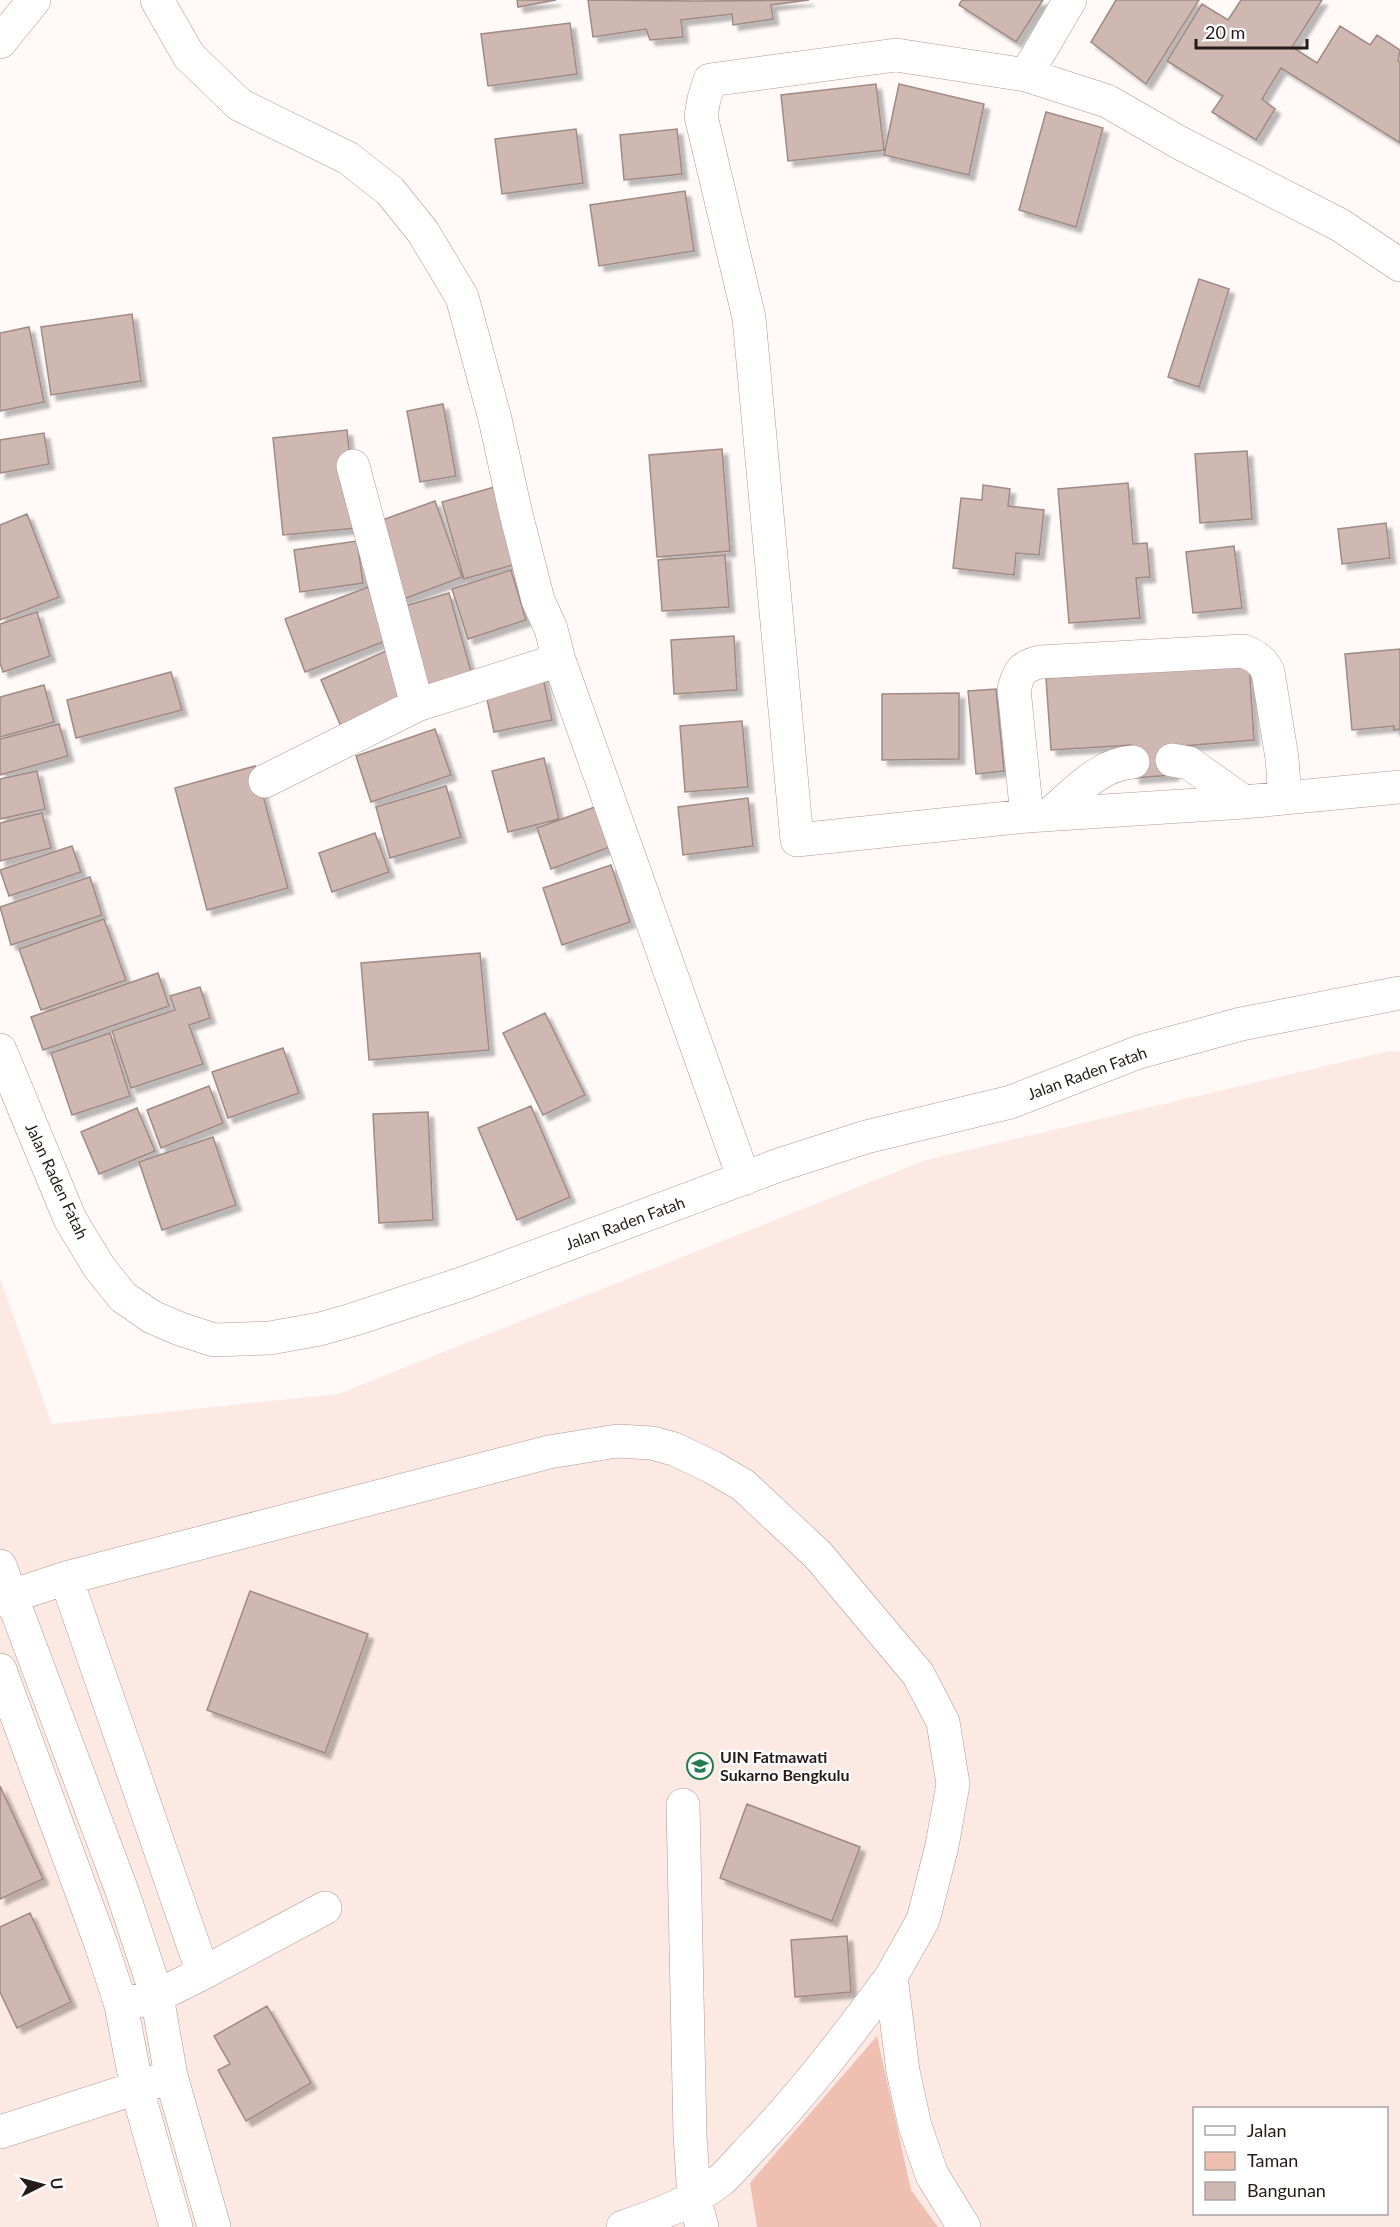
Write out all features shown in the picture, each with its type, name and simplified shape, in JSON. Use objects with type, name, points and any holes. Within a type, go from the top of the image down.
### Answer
[{"type":"main road","points":[[0,42],[34,0]]},
{"type":"main road","points":[[157,0],[189,57],[240,105],[348,158],[390,190],[423,232],[462,297],[495,418],[538,600],[551,629],[744,1179]]},
{"type":"main road","points":[[1026,75],[1070,0]]},
{"type":"main road","points":[[1400,265],[1340,225],[1180,143],[1107,101],[1026,75],[896,54],[710,80],[704,99],[701,116],[749,318],[798,840],[1038,815],[1244,802],[1400,787]]},
{"type":"main road","points":[[353,466],[417,705]]},
{"type":"main road","points":[[1038,815],[1014,689],[1025,666],[1040,662],[1243,651],[1256,656],[1263,662],[1268,672],[1282,758],[1285,798]]},
{"type":"main road","points":[[265,781],[417,705],[560,660]]},
{"type":"main road","points":[[1172,760],[1189,763],[1244,802]]},
{"type":"main road","points":[[1038,815],[1104,769],[1122,762],[1133,762]]},
{"type":"main road","name":"Jalan Raden Fatah","points":[[0,1050],[70,1219],[99,1267],[123,1297],[152,1317],[214,1340],[270,1338],[320,1329],[355,1319],[467,1282],[744,1179],[866,1137],[1011,1102],[1139,1052],[1241,1024],[1400,993]]},
{"type":"main road","points":[[214,2227],[171,2076],[157,1996],[122,1891],[4,1587],[66,1578],[549,1452],[587,1444],[617,1441],[652,1443],[674,1449],[712,1467],[743,1485],[818,1555],[918,1674],[943,1722],[953,1784],[942,1846],[923,1920],[891,1977],[837,2052],[773,2125],[721,2179],[698,2212],[652,2217],[623,2227]]},
{"type":"main road","points":[[66,1578],[203,1973]]},
{"type":"main road","points":[[0,1670],[101,1944],[121,2005],[137,2089],[176,2227]]},
{"type":"main road","points":[[683,1805],[690,2135],[698,2212]]},
{"type":"main road","points":[[121,2005],[157,1996],[325,1908]]},
{"type":"main road","points":[[891,1977],[903,2071],[915,2126],[932,2175],[964,2227]]},
{"type":"main road","points":[[0,2132],[171,2076]]},
{"type":"shaded area","name":"UIN Fatmawati Sukarno Bengkulu","points":[[1389,1051],[1400,1052],[1400,2227],[0,2227],[0,1278],[52,1424],[338,1394],[926,1160]]},
{"type":"green space","points":[[877,2036],[911,2190],[938,2227],[757,2227],[750,2183]]},
{"type":"building","points":[[517,0],[556,0],[518,7]]},
{"type":"building","points":[[588,0],[809,0],[771,5],[773,19],[733,25],[732,14],[681,20],[683,37],[650,40],[646,29],[593,37]]},
{"type":"building","points":[[962,0],[1043,0],[1016,42],[959,5]]},
{"type":"building","points":[[1116,0],[1199,0],[1146,84],[1091,42]]},
{"type":"building","points":[[1241,0],[1322,0],[1292,47],[1317,63],[1340,26],[1370,45],[1377,35],[1400,50],[1398,61],[1400,62],[1400,143],[1281,68],[1262,99],[1275,109],[1256,140],[1212,112],[1223,96],[1167,61],[1202,4],[1228,20]]},
{"type":"building","points":[[570,23],[577,74],[488,86],[481,34]]},
{"type":"building","points":[[876,84],[884,150],[788,161],[781,95]]},
{"type":"building","points":[[899,84],[984,104],[969,175],[884,155]]},
{"type":"building","points":[[1046,112],[1103,128],[1076,227],[1019,210]]},
{"type":"building","points":[[576,129],[583,183],[502,194],[495,139]]},
{"type":"building","points":[[677,129],[682,174],[624,180],[620,135]]},
{"type":"building","points":[[685,191],[694,251],[599,266],[590,205]]},
{"type":"building","points":[[1199,279],[1229,289],[1199,387],[1168,377]]},
{"type":"building","points":[[132,314],[141,381],[51,395],[41,327]]},
{"type":"building","points":[[29,327],[44,402],[0,411],[0,333]]},
{"type":"building","points":[[443,404],[456,476],[420,482],[407,411]]},
{"type":"building","points":[[347,430],[357,528],[283,535],[273,438]]},
{"type":"building","points":[[44,433],[49,464],[0,473],[0,440]]},
{"type":"building","points":[[722,449],[730,551],[657,557],[649,455]]},
{"type":"building","points":[[1247,451],[1252,519],[1200,523],[1195,454]]},
{"type":"building","points":[[1128,483],[1133,544],[1147,543],[1150,577],[1136,578],[1140,618],[1069,623],[1058,489]]},
{"type":"building","points":[[983,485],[1010,489],[1008,506],[1044,510],[1039,555],[1016,553],[1014,575],[953,568],[961,498],[982,500]]},
{"type":"building","points":[[498,486],[520,563],[464,579],[442,502]]},
{"type":"building","points":[[435,501],[462,577],[401,600],[374,523]]},
{"type":"building","points":[[27,514],[59,597],[0,620],[0,525]]},
{"type":"building","points":[[1386,523],[1390,558],[1342,564],[1338,529]]},
{"type":"building","points":[[357,541],[363,583],[300,592],[294,550]]},
{"type":"building","points":[[1234,546],[1242,608],[1193,613],[1186,552]]},
{"type":"building","points":[[725,555],[729,607],[662,611],[658,560]]},
{"type":"building","points":[[511,570],[526,620],[468,639],[452,589]]},
{"type":"building","points":[[368,587],[388,640],[305,672],[285,619]]},
{"type":"building","points":[[449,593],[472,675],[428,688],[405,606]]},
{"type":"building","points":[[37,612],[50,656],[3,672],[0,663],[0,624]]},
{"type":"building","points":[[734,636],[737,690],[674,694],[671,640]]},
{"type":"building","points":[[1400,649],[1400,729],[1394,730],[1394,726],[1352,730],[1345,654]]},
{"type":"building","points":[[388,650],[410,702],[343,731],[321,680]]},
{"type":"building","points":[[1249,664],[1254,740],[1171,747],[1173,775],[1134,778],[1132,745],[1051,750],[1046,678]]},
{"type":"building","points":[[171,672],[182,710],[76,738],[67,700]]},
{"type":"building","points":[[542,673],[552,720],[494,732],[484,685]]},
{"type":"building","points":[[44,685],[54,722],[0,737],[0,697]]},
{"type":"building","points":[[996,689],[1004,771],[976,774],[968,691]]},
{"type":"building","points":[[959,693],[959,759],[882,760],[882,694]]},
{"type":"building","points":[[742,721],[748,787],[685,792],[680,726]]},
{"type":"building","points":[[59,724],[68,756],[0,775],[0,739]]},
{"type":"building","points":[[435,729],[451,775],[371,802],[356,756]]},
{"type":"building","points":[[544,758],[559,819],[508,832],[492,771]]},
{"type":"building","points":[[255,766],[288,888],[207,910],[175,788]]},
{"type":"building","points":[[37,771],[45,809],[0,819],[0,779]]},
{"type":"building","points":[[446,786],[461,837],[390,858],[376,807]]},
{"type":"building","points":[[748,798],[753,846],[683,855],[678,807]]},
{"type":"building","points":[[595,807],[610,847],[551,869],[537,828]]},
{"type":"building","points":[[42,813],[51,848],[0,861],[0,823]]},
{"type":"building","points":[[375,833],[389,872],[332,892],[319,853]]},
{"type":"building","points":[[72,846],[81,872],[9,896],[0,870]]},
{"type":"building","points":[[611,865],[630,922],[562,945],[543,888]]},
{"type":"building","points":[[90,877],[102,915],[11,945],[0,907]]},
{"type":"building","points":[[104,919],[126,980],[41,1010],[19,949]]},
{"type":"building","points":[[480,953],[489,1050],[369,1060],[361,963]]},
{"type":"building","points":[[158,973],[169,1006],[43,1050],[31,1017]]},
{"type":"building","points":[[200,987],[210,1018],[189,1025],[203,1064],[131,1088],[112,1031],[175,1010],[170,996]]},
{"type":"building","points":[[545,1013],[585,1095],[543,1115],[503,1033]]},
{"type":"building","points":[[110,1033],[130,1096],[72,1115],[51,1053]]},
{"type":"building","points":[[283,1048],[299,1093],[228,1118],[212,1072]]},
{"type":"building","points":[[209,1086],[223,1123],[161,1148],[147,1110]]},
{"type":"building","points":[[531,1106],[570,1197],[517,1220],[478,1128]]},
{"type":"building","points":[[137,1108],[155,1151],[99,1174],[81,1132]]},
{"type":"building","points":[[428,1112],[433,1220],[379,1223],[373,1114]]},
{"type":"building","points":[[213,1137],[236,1205],[162,1230],[139,1162]]},
{"type":"building","points":[[250,1591],[368,1634],[325,1753],[207,1710]]},
{"type":"building","points":[[0,1786],[43,1879],[0,1899]]},
{"type":"building","points":[[747,1804],[860,1847],[832,1921],[720,1878]]},
{"type":"building","points":[[30,1913],[71,2002],[17,2028],[0,1992],[0,1927]]},
{"type":"building","points":[[847,1936],[851,1992],[795,1997],[791,1940]]},
{"type":"building","points":[[267,2006],[311,2083],[246,2121],[218,2070],[230,2064],[214,2036]]},
{"type":"place","name":"UIN Fatmawati Sukarno Bengkulu","points":[[700,1766]]}]
